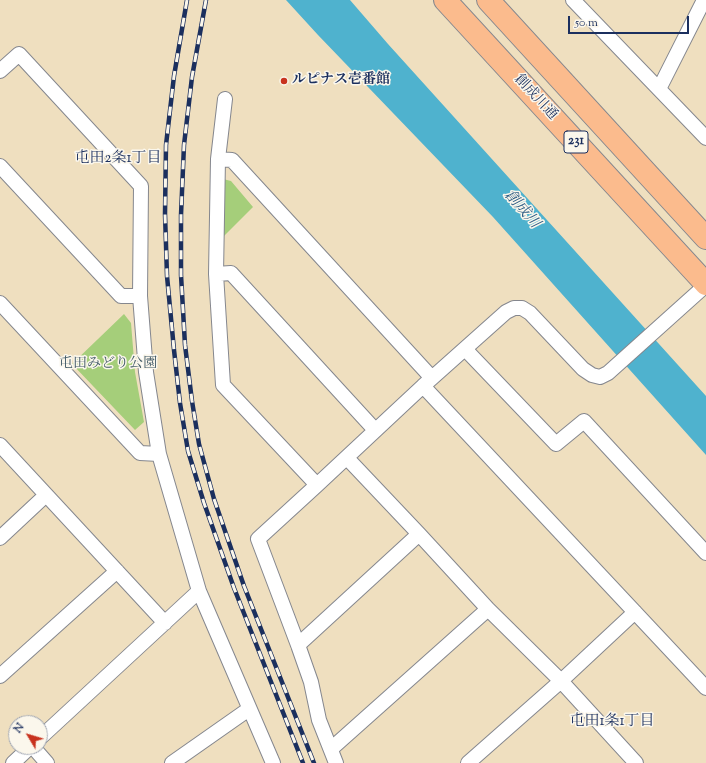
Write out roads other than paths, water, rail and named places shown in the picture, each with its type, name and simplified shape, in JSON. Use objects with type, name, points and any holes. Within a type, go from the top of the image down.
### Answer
[{"type":"highway","name":"創成川通","points":[[445,0],[706,284]]},
{"type":"highway","name":"231","points":[[488,0],[706,238]]},
{"type":"street","points":[[574,0],[706,138]]},
{"type":"street","points":[[659,89],[704,0]]},
{"type":"street","points":[[0,71],[19,54],[141,186],[140,296],[146,372],[159,454],[199,592],[273,763]]},
{"type":"street","points":[[225,99],[218,159],[216,274],[223,385],[317,485]]},
{"type":"street","points":[[218,159],[232,160],[428,382],[635,612],[706,688]]},
{"type":"street","points":[[0,166],[121,296],[140,296]]},
{"type":"street","points":[[216,274],[231,273],[375,430]]},
{"type":"street","points":[[336,763],[319,720],[311,682],[258,539],[347,458],[375,430],[506,312],[514,308],[522,308],[530,313],[583,369],[592,375],[600,376],[608,373],[706,284]]},
{"type":"street","points":[[0,303],[140,453],[159,454]]},
{"type":"street","points":[[465,349],[556,444],[584,421],[706,553]]},
{"type":"street","points":[[0,445],[165,623]]},
{"type":"street","points":[[347,458],[488,609],[561,681],[636,763]]},
{"type":"street","points":[[0,538],[46,495]]},
{"type":"street","points":[[298,646],[419,534]]},
{"type":"street","points":[[0,676],[117,571]]},
{"type":"street","points":[[48,731],[199,592]]},
{"type":"street","points":[[331,749],[488,609]]},
{"type":"street","points":[[468,763],[561,681],[635,612]]},
{"type":"street","points":[[172,763],[249,709]]},
{"type":"street","points":[[13,763],[22,755]]},
{"type":"street","points":[[40,755],[47,763]]},
{"type":"water","name":"創成川","points":[[286,0],[350,0],[706,396],[706,455],[493,217]]},
{"type":"railway","points":[[187,0],[174,76],[166,145],[165,214],[167,276],[180,403],[188,451],[204,503],[234,588],[303,763]]},
{"type":"railway","points":[[206,0],[192,77],[184,145],[181,215],[181,275],[185,345],[192,401],[199,444],[214,499],[244,586],[314,763]]},
{"type":"place","name":"ルピナス壱番館","points":[[284,81]]},
{"type":"district","name":"屯田2条1丁目","points":[[118,159]]},
{"type":"district","name":"屯田1条1丁目","points":[[612,722]]},
{"type":"park label","name":"屯田みどり公園","points":[[108,365]]}]
